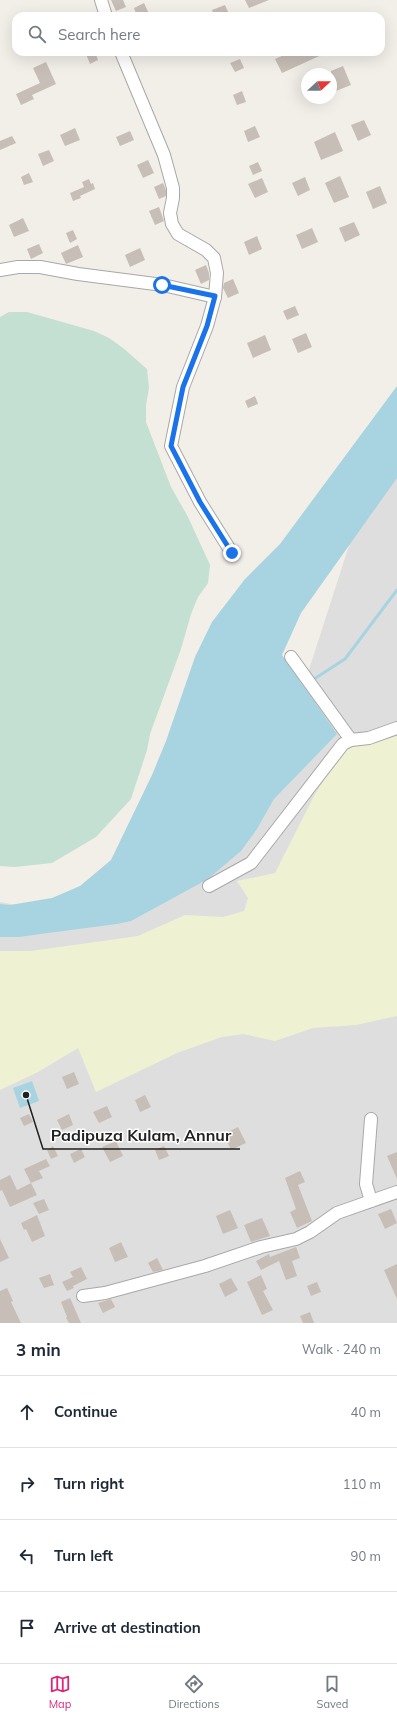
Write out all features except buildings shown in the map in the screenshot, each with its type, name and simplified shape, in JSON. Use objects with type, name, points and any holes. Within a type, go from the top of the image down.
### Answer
[{"type":"street","points":[[101,0],[105,12]]},
{"type":"street","points":[[123,56],[164,155],[173,188],[174,198],[170,213],[172,224],[178,234],[206,250],[214,258],[217,273],[215,296],[207,326],[183,387],[171,446],[200,502],[232,553]]},
{"type":"street","points":[[0,270],[18,267],[40,267],[78,274],[162,285],[215,296]]},
{"type":"street","points":[[291,657],[351,740]]},
{"type":"street","points":[[209,886],[251,863],[343,744],[351,740],[369,738],[397,728]]},
{"type":"street","points":[[371,1119],[366,1184],[371,1201]]},
{"type":"street","points":[[83,1296],[105,1294],[205,1266],[261,1247],[296,1239],[310,1232],[337,1213],[397,1192]]},
{"type":"shaded area","points":[[397,464],[397,1323],[0,1323],[0,902],[73,916],[295,713],[365,496]]},
{"type":"green space","points":[[9,312],[27,312],[94,331],[109,338],[123,348],[147,369],[149,388],[146,405],[146,422],[171,487],[188,517],[210,565],[208,583],[198,597],[191,614],[181,649],[150,734],[147,750],[131,799],[96,837],[52,863],[15,867],[0,866],[0,317]]},
{"type":"green space","points":[[397,734],[397,1016],[356,1025],[313,1028],[275,1041],[243,1034],[222,1037],[177,1053],[96,1092],[78,1048],[38,1072],[0,1090],[0,951],[31,951],[138,936],[185,915],[223,917],[244,911],[248,898],[237,881],[275,873],[315,794],[347,745]]},
{"type":"water","points":[[397,386],[397,478],[301,613],[282,655],[337,734],[274,799],[257,829],[241,851],[208,879],[131,921],[19,937],[0,937],[0,904],[10,905],[52,898],[80,886],[111,860],[152,775],[166,741],[195,657],[212,622],[245,579],[280,544]]},
{"type":"water","points":[[32,1081],[39,1101],[20,1108],[13,1088]]},
{"type":"waterway","points":[[311,681],[345,659],[397,590]]},
{"type":"place","name":"Padipuza Kulam, Annur","points":[[26,1095]]},
{"type":"route","points":[[162,285],[215,296],[207,326],[183,387],[171,446],[200,502],[232,553]]}]
